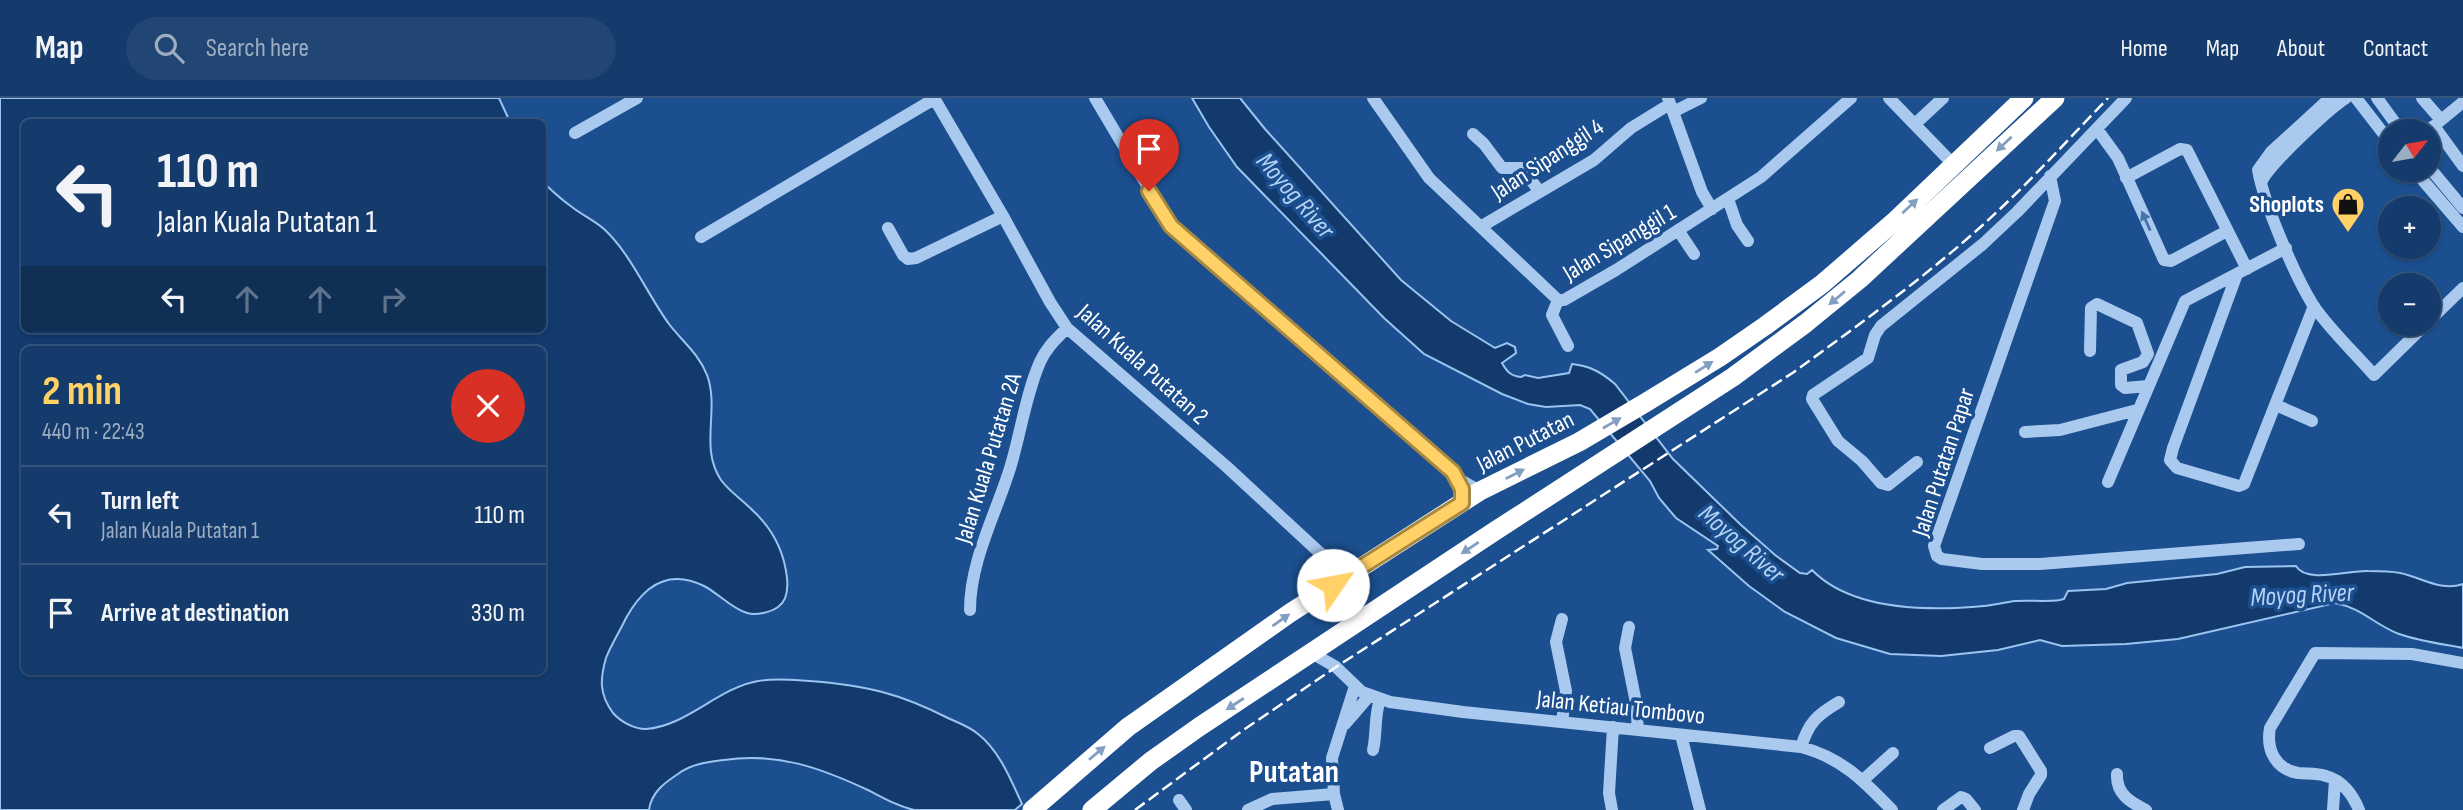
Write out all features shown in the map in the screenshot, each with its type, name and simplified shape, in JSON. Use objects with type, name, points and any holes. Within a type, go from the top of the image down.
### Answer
[{"type":"highway","name":"Jalan Putatan","points":[[1039,804],[1102,748],[1151,710],[1354,571],[1480,491],[1579,442],[1645,403],[1720,357],[1822,284],[2024,98]]},
{"type":"highway","points":[[1093,810],[1151,761],[1733,377],[1835,300],[2055,98]]},
{"type":"street","points":[[575,133],[637,98]]},
{"type":"street","points":[[1095,98],[1171,226],[1468,485],[1480,491]]},
{"type":"street","name":"Jalan Sipanggil 1","points":[[1373,98],[1419,166],[1559,300],[1564,300],[1584,288],[1761,177],[1851,98]]},
{"type":"street","name":"Jalan Sipanggil 4","points":[[1482,226],[1594,160],[1631,128],[1670,104],[1701,98]]},
{"type":"street","points":[[1889,98],[1954,165]]},
{"type":"street","points":[[1914,124],[1943,98]]},
{"type":"street","name":"Jalan Putatan Papar","points":[[1917,462],[1888,485],[1881,483],[1862,461],[1838,441],[1812,397],[1868,358],[1875,335],[1881,326],[1983,244],[2126,98]]},
{"type":"street","points":[[2330,98],[2264,160],[2258,170],[2260,184],[2286,248],[2314,306],[2374,375],[2413,336]]},
{"type":"street","points":[[2260,184],[2277,160],[2346,98]]},
{"type":"street","points":[[2356,98],[2378,126]]},
{"type":"street","points":[[2377,98],[2392,119]]},
{"type":"street","points":[[2422,98],[2429,119]]},
{"type":"street","points":[[701,237],[934,99]]},
{"type":"street","name":"Jalan Kuala Putatan 2","points":[[934,99],[1067,328],[1227,467],[1324,556],[1354,571]]},
{"type":"street","points":[[2441,121],[2463,102]]},
{"type":"street","points":[[1670,104],[1702,192],[1712,209]]},
{"type":"street","points":[[2097,129],[2113,148],[2164,260],[2171,261],[2227,231]]},
{"type":"street","points":[[1473,134],[1502,168],[1521,168],[1540,192]]},
{"type":"street","points":[[2441,140],[2463,166]]},
{"type":"street","points":[[2126,177],[2180,149],[2187,150],[2227,231],[2242,272],[2173,449],[2170,460],[2172,465],[2239,486],[2244,484],[2314,306]]},
{"type":"street","name":"Jalan Putatan Papar","points":[[2050,176],[2055,201],[1934,546],[1937,556],[1982,564],[2040,564],[2299,544]]},
{"type":"street","points":[[2441,181],[2463,208]]},
{"type":"street","points":[[2424,182],[2463,227]]},
{"type":"street","points":[[1728,199],[1737,225],[1748,241]]},
{"type":"street","points":[[888,228],[908,259],[916,258],[1003,216]]},
{"type":"street","points":[[1678,230],[1694,254]]},
{"type":"street","points":[[2108,482],[2185,302],[2286,248]]},
{"type":"street","points":[[2441,309],[2463,288]]},
{"type":"street","points":[[1559,300],[1552,315],[1567,346]]},
{"type":"street","points":[[2090,351],[2091,308],[2094,305],[2137,323],[2148,354],[2147,359],[2121,370],[2121,385],[2125,388],[2148,386]]},
{"type":"street","name":"Jalan Kuala Putatan 2A","points":[[970,610],[973,581],[1008,475],[1038,368],[1046,350],[1067,328]]},
{"type":"street","points":[[2276,405],[2312,421]]},
{"type":"street","points":[[2025,432],[2060,430],[2137,411]]},
{"type":"street","points":[[1453,472],[1462,489],[1462,503]]},
{"type":"street","points":[[1324,556],[1333,585]]},
{"type":"street","points":[[1562,619],[1556,652],[1566,691],[1562,722]]},
{"type":"street","points":[[1629,627],[1625,648],[1636,703],[1638,730]]},
{"type":"street","points":[[1333,639],[1332,655],[1336,667]]},
{"type":"street","name":"Jalan Ketiau Tombovo","points":[[1312,653],[1336,667],[1355,687],[1375,698],[1463,712],[1801,747],[1824,753],[1863,780],[1892,810]]},
{"type":"street","points":[[2359,810],[2347,788],[2335,780],[2286,769],[2276,762],[2270,751],[2270,728],[2315,653],[2412,654],[2463,663]]},
{"type":"street","points":[[1338,810],[1334,794],[1332,758],[1355,687]]},
{"type":"street","points":[[1343,726],[1375,698]]},
{"type":"street","points":[[1373,750],[1377,727],[1375,698]]},
{"type":"street","points":[[1801,747],[1806,730],[1815,718],[1839,702]]},
{"type":"street","points":[[1612,810],[1609,793],[1613,727]]},
{"type":"street","points":[[1681,735],[1700,810]]},
{"type":"street","points":[[1990,748],[2019,736],[2041,771],[2040,779],[2029,794],[2023,810]]},
{"type":"street","points":[[1863,780],[1893,753]]},
{"type":"street","points":[[2117,774],[2116,783],[2126,799],[2147,810]]},
{"type":"street","points":[[2333,810],[2335,780]]},
{"type":"street","points":[[1248,810],[1272,799],[1334,794]]},
{"type":"street","points":[[1943,810],[1961,797],[1975,810]]},
{"type":"water","points":[[0,98],[499,98],[509,119],[21,119],[21,333],[546,333],[546,185],[614,239],[669,324],[700,361],[707,375],[712,402],[710,442],[715,467],[724,484],[757,514],[770,530],[783,558],[787,578],[786,594],[781,604],[759,614],[741,611],[704,586],[691,581],[668,580],[649,590],[640,597],[626,618],[606,658],[602,686],[605,699],[613,713],[628,724],[646,729],[675,721],[729,691],[758,681],[797,680],[865,688],[914,703],[975,732],[998,757],[1022,804],[1015,810],[914,810],[817,769],[781,760],[744,758],[706,763],[683,771],[659,789],[652,798],[649,810],[0,810]]},
{"type":"water","name":"Moyog River","points":[[1192,98],[1240,98],[1401,280],[1451,321],[1495,348],[1507,343],[1515,347],[1516,353],[1502,363],[1510,373],[1538,378],[1569,373],[1572,364],[1600,373],[1615,384],[1673,459],[1741,525],[1800,573],[1807,574],[1812,570],[1829,584],[1848,594],[1893,605],[1940,608],[2060,600],[2064,599],[2068,591],[2106,589],[2127,583],[2217,574],[2245,567],[2296,566],[2301,571],[2318,575],[2360,571],[2392,572],[2439,585],[2463,584],[2463,648],[2399,634],[2345,605],[2335,603],[2178,639],[2126,644],[2062,646],[2040,640],[1998,650],[1941,656],[1890,654],[1836,638],[1785,612],[1749,586],[1708,550],[1717,549],[1718,546],[1676,518],[1659,498],[1650,481],[1590,409],[1580,405],[1546,407],[1528,404],[1502,394],[1424,354],[1384,318],[1237,167]]},
{"type":"railway","points":[[1135,810],[1242,731],[1336,667],[1794,372],[1838,340],[1926,273],[1986,222],[2108,98]]},
{"type":"place","name":"Shoplots","points":[[2348,234]]},
{"type":"district","name":"Putatan","points":[[1294,771]]},
{"type":"route","points":[[1149,191],[1171,226],[1453,472],[1459,482],[1462,503],[1333,585]]}]
